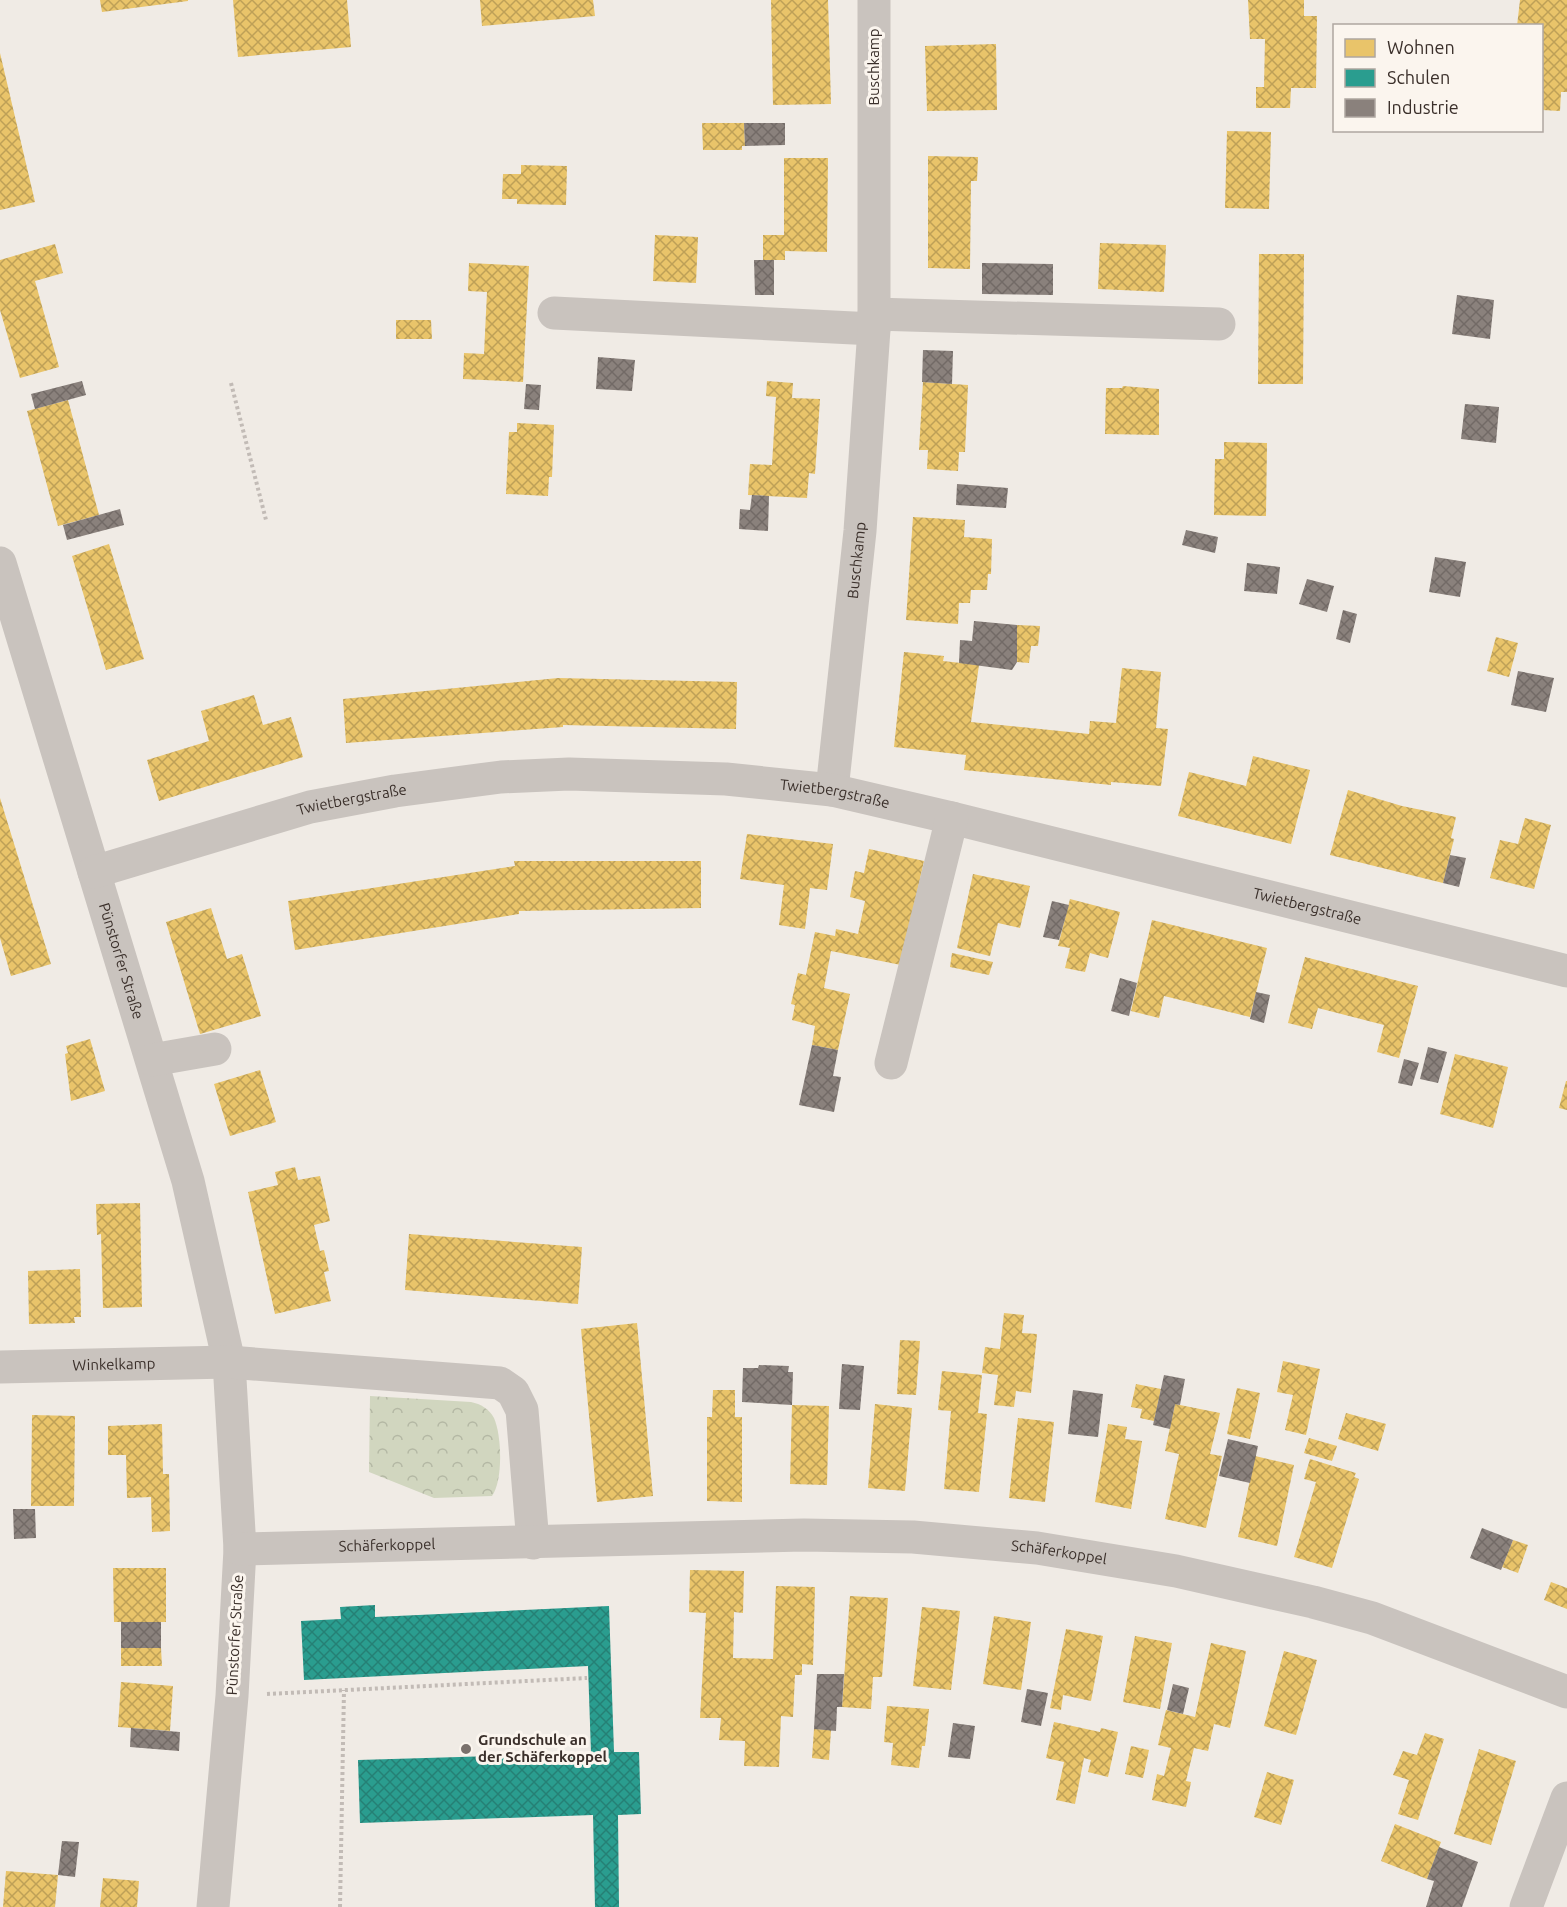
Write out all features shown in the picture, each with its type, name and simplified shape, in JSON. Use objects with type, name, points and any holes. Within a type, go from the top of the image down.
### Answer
[{"type":"street","name":"Buschkamp","points":[[832,790],[860,531],[874,322],[874,0]]},
{"type":"street","points":[[554,313],[874,322],[1219,324]]},
{"type":"street","name":"Pünstorfer Straße","points":[[0,563],[13,659],[94,872],[152,1060],[188,1181],[229,1362],[240,1549],[232,1696],[213,1907]]},
{"type":"street","name":"Twietbergstraße","points":[[94,872],[319,804],[394,791],[490,778],[612,773],[726,779],[832,790],[1567,971]]},
{"type":"street","points":[[891,1062],[952,818]]},
{"type":"street","points":[[152,1060],[215,1049]]},
{"type":"street","points":[[229,1362],[500,1383],[513,1392],[522,1410],[533,1543]]},
{"type":"street","name":"Winkelkamp","points":[[0,1367],[229,1362]]},
{"type":"street","name":"Schäferkoppel","points":[[240,1549],[751,1536],[867,1536],[970,1542],[1093,1556],[1245,1585],[1362,1615],[1472,1654],[1567,1692]]},
{"type":"street","points":[[1526,1907],[1567,1798]]},
{"type":"path","points":[[231,383],[266,520]]},
{"type":"path","points":[[232,1696],[587,1678]]},
{"type":"path","points":[[340,1907],[344,1690]]},
{"type":"green space","points":[[370,1396],[471,1402],[487,1410],[497,1426],[500,1447],[500,1469],[496,1489],[492,1496],[434,1498],[369,1472]]},
{"type":"building: Wohnen","points":[[100,0],[188,0],[188,1],[102,12]]},
{"type":"building: Wohnen","points":[[233,0],[347,0],[351,47],[238,57]]},
{"type":"building: Wohnen","points":[[480,0],[593,0],[595,16],[482,26]]},
{"type":"building: Wohnen","points":[[771,0],[828,0],[831,104],[773,105]]},
{"type":"building: Wohnen","points":[[1248,0],[1304,0],[1304,16],[1317,16],[1316,88],[1291,88],[1290,108],[1256,108],[1256,87],[1264,87],[1265,39],[1250,39]]},
{"type":"building: Wohnen","points":[[1520,0],[1567,0],[1567,92],[1561,92],[1560,111],[1543,110],[1543,24],[1517,24]]},
{"type":"building: Wohnen","points":[[996,44],[997,110],[927,111],[925,46]]},
{"type":"building: Wohnen","points":[[0,53],[35,202],[0,210]]},
{"type":"building: Wohnen","points":[[702,123],[744,123],[745,146],[742,146],[742,150],[703,150]]},
{"type":"building: Wohnen","points":[[1227,131],[1271,132],[1269,209],[1225,208]]},
{"type":"building: Wohnen","points":[[928,156],[978,157],[977,181],[971,181],[970,269],[928,268]]},
{"type":"building: Wohnen","points":[[784,158],[828,158],[827,252],[785,251],[785,260],[763,260],[763,235],[784,235]]},
{"type":"building: Wohnen","points":[[521,165],[567,166],[566,205],[517,204],[517,199],[502,199],[503,174],[521,174]]},
{"type":"building: Wohnen","points":[[655,235],[698,237],[696,283],[653,281]]},
{"type":"building: Wohnen","points":[[1100,243],[1166,245],[1164,292],[1098,289]]},
{"type":"building: Wohnen","points":[[55,244],[63,273],[35,281],[59,367],[20,378],[0,310],[0,260]]},
{"type":"building: Wohnen","points":[[1259,254],[1304,254],[1303,384],[1258,384]]},
{"type":"building: Wohnen","points":[[469,263],[529,266],[523,382],[463,379],[464,353],[484,354],[487,292],[468,291]]},
{"type":"building: Wohnen","points":[[396,320],[431,320],[432,339],[396,339]]},
{"type":"building: Wohnen","points":[[767,381],[793,383],[792,398],[820,399],[815,474],[809,473],[807,498],[748,495],[750,464],[772,465],[776,397],[766,396]]},
{"type":"building: Wohnen","points":[[923,382],[968,385],[965,452],[959,452],[958,471],[927,469],[928,450],[919,450]]},
{"type":"building: Wohnen","points":[[1123,386],[1159,389],[1159,435],[1105,434],[1106,388],[1122,388]]},
{"type":"building: Wohnen","points":[[68,400],[99,515],[58,526],[27,411]]},
{"type":"building: Wohnen","points":[[517,423],[554,425],[552,477],[549,477],[548,496],[506,494],[509,432],[517,432]]},
{"type":"building: Wohnen","points":[[1224,442],[1267,443],[1266,516],[1214,515],[1215,459],[1224,459]]},
{"type":"building: Wohnen","points":[[913,517],[965,520],[964,537],[992,539],[991,574],[988,574],[987,590],[971,590],[970,603],[959,603],[958,624],[906,620]]},
{"type":"building: Wohnen","points":[[109,544],[144,659],[106,670],[72,556]]},
{"type":"building: Wohnen","points":[[1017,625],[1040,626],[1038,646],[1031,646],[1029,663],[1017,662]]},
{"type":"building: Wohnen","points":[[1496,637],[1518,643],[1509,677],[1487,671]]},
{"type":"building: Wohnen","points":[[904,652],[944,656],[943,661],[979,665],[971,722],[1089,734],[1090,721],[1116,723],[1122,668],[1161,672],[1156,728],[1168,729],[1161,786],[1111,782],[1111,785],[964,770],[966,755],[894,747]]},
{"type":"building: Wohnen","points":[[558,678],[737,682],[736,729],[563,725],[563,727],[346,743],[343,699]]},
{"type":"building: Wohnen","points":[[254,695],[263,725],[291,717],[303,757],[159,801],[147,760],[209,741],[201,711]]},
{"type":"building: Wohnen","points":[[1253,756],[1310,770],[1291,844],[1178,816],[1189,772],[1246,786]]},
{"type":"building: Wohnen","points":[[1348,790],[1402,806],[1456,817],[1451,838],[1454,839],[1443,883],[1330,855]]},
{"type":"building: Wohnen","points":[[0,798],[51,964],[11,976],[0,938]]},
{"type":"building: Wohnen","points":[[1525,818],[1551,825],[1534,889],[1490,878],[1500,840],[1518,844]]},
{"type":"building: Wohnen","points":[[747,834],[833,844],[827,890],[810,888],[805,929],[779,925],[784,885],[740,879]]},
{"type":"building: Wohnen","points":[[869,849],[924,861],[901,965],[831,951],[824,988],[850,994],[838,1050],[812,1045],[815,1026],[792,1020],[795,1005],[791,1004],[798,973],[806,975],[815,932],[835,936],[836,929],[858,934],[865,901],[850,897],[855,871],[864,873]]},
{"type":"building: Wohnen","points":[[514,861],[701,861],[701,908],[519,911],[519,914],[295,950],[288,901],[515,866]]},
{"type":"building: Wohnen","points":[[973,874],[1030,886],[1020,928],[998,923],[990,956],[957,948]]},
{"type":"building: Wohnen","points":[[1070,899],[1120,912],[1108,958],[1090,953],[1085,972],[1065,968],[1070,948],[1058,946]]},
{"type":"building: Wohnen","points":[[211,908],[227,959],[242,954],[261,1016],[200,1034],[166,922]]},
{"type":"building: Wohnen","points":[[1152,920],[1267,948],[1250,1017],[1164,996],[1159,1018],[1131,1011]]},
{"type":"building: Wohnen","points":[[952,953],[993,962],[989,975],[950,967]]},
{"type":"building: Wohnen","points":[[1305,957],[1418,986],[1399,1058],[1377,1052],[1384,1025],[1318,1008],[1312,1029],[1288,1023]]},
{"type":"building: Wohnen","points":[[90,1039],[105,1091],[71,1101],[66,1046]]},
{"type":"building: Wohnen","points":[[1455,1054],[1508,1067],[1493,1128],[1440,1114]]},
{"type":"building: Wohnen","points":[[260,1070],[276,1122],[230,1136],[214,1084]]},
{"type":"building: Wohnen","points":[[1567,1081],[1567,1110],[1559,1108]]},
{"type":"building: Wohnen","points":[[295,1167],[298,1180],[320,1176],[330,1221],[314,1225],[320,1251],[324,1250],[329,1271],[324,1272],[331,1301],[275,1314],[248,1192],[278,1185],[275,1172]]},
{"type":"building: Wohnen","points":[[140,1203],[142,1307],[103,1308],[101,1234],[97,1235],[96,1204]]},
{"type":"building: Wohnen","points":[[409,1234],[582,1247],[578,1304],[405,1290]]},
{"type":"building: Wohnen","points":[[80,1269],[81,1317],[74,1317],[75,1323],[29,1324],[28,1271]]},
{"type":"building: Wohnen","points":[[1004,1313],[1024,1315],[1022,1333],[1037,1334],[1031,1393],[1016,1391],[1014,1407],[994,1405],[998,1375],[982,1373],[985,1347],[1000,1349]]},
{"type":"building: Wohnen","points":[[637,1323],[653,1496],[597,1502],[581,1329]]},
{"type":"building: Wohnen","points":[[900,1340],[920,1341],[916,1395],[897,1394]]},
{"type":"building: Wohnen","points":[[1283,1361],[1320,1369],[1306,1435],[1285,1430],[1293,1395],[1277,1392]]},
{"type":"building: Wohnen","points":[[942,1371],[982,1375],[978,1413],[987,1414],[979,1492],[944,1489],[951,1411],[938,1410]]},
{"type":"building: Wohnen","points":[[1136,1384],[1161,1389],[1154,1421],[1140,1418],[1142,1409],[1131,1407]]},
{"type":"building: Wohnen","points":[[1237,1388],[1260,1393],[1250,1439],[1227,1434]]},
{"type":"building: Wohnen","points":[[713,1390],[735,1390],[735,1417],[742,1417],[742,1502],[707,1501],[707,1417],[712,1417]]},
{"type":"building: Wohnen","points":[[875,1404],[912,1408],[905,1491],[868,1488]]},
{"type":"building: Wohnen","points":[[1175,1404],[1220,1413],[1210,1454],[1222,1456],[1206,1528],[1165,1519],[1179,1454],[1165,1451]]},
{"type":"building: Wohnen","points":[[792,1405],[829,1406],[827,1485],[790,1484]]},
{"type":"building: Wohnen","points":[[1346,1413],[1386,1424],[1378,1451],[1338,1439]]},
{"type":"building: Wohnen","points":[[32,1415],[75,1416],[74,1506],[31,1506]]},
{"type":"building: Wohnen","points":[[1018,1418],[1054,1422],[1045,1502],[1009,1498]]},
{"type":"building: Wohnen","points":[[162,1424],[163,1474],[169,1474],[170,1531],[152,1532],[151,1497],[127,1498],[126,1455],[108,1455],[108,1426]]},
{"type":"building: Wohnen","points":[[1108,1424],[1127,1427],[1125,1439],[1142,1441],[1131,1509],[1095,1502]]},
{"type":"building: Wohnen","points":[[1309,1438],[1337,1446],[1332,1461],[1304,1453]]},
{"type":"building: Wohnen","points":[[1255,1456],[1294,1465],[1277,1546],[1238,1537]]},
{"type":"building: Wohnen","points":[[1310,1459],[1356,1473],[1354,1477],[1359,1479],[1332,1568],[1294,1557],[1316,1482],[1304,1479]]},
{"type":"building: Wohnen","points":[[1513,1540],[1528,1545],[1518,1573],[1502,1567]]},
{"type":"building: Wohnen","points":[[113,1568],[166,1568],[166,1622],[114,1622]]},
{"type":"building: Wohnen","points":[[690,1570],[744,1571],[743,1613],[734,1612],[733,1658],[773,1659],[776,1586],[815,1587],[813,1665],[802,1664],[802,1675],[795,1675],[793,1717],[781,1716],[779,1767],[744,1766],[745,1741],[719,1740],[721,1718],[700,1718],[706,1613],[689,1612]]},
{"type":"building: Wohnen","points":[[1551,1582],[1567,1588],[1567,1609],[1544,1600]]},
{"type":"building: Wohnen","points":[[850,1596],[888,1598],[882,1677],[873,1677],[871,1709],[842,1707]]},
{"type":"building: Wohnen","points":[[922,1607],[960,1611],[951,1690],[913,1686]]},
{"type":"building: Wohnen","points":[[994,1616],[1031,1622],[1021,1690],[983,1684]]},
{"type":"building: Wohnen","points":[[1066,1629],[1103,1636],[1091,1701],[1063,1695],[1061,1710],[1050,1708]]},
{"type":"building: Wohnen","points":[[1135,1636],[1172,1643],[1160,1709],[1123,1702]]},
{"type":"building: Wohnen","points":[[1211,1643],[1246,1651],[1230,1728],[1214,1724],[1208,1751],[1194,1748],[1186,1781],[1191,1782],[1186,1807],[1152,1800],[1157,1774],[1164,1776],[1171,1748],[1158,1745],[1166,1710],[1195,1717]]},
{"type":"building: Wohnen","points":[[121,1648],[161,1648],[162,1666],[121,1666]]},
{"type":"building: Wohnen","points":[[1284,1651],[1317,1660],[1296,1735],[1264,1726]]},
{"type":"building: Wohnen","points":[[121,1682],[173,1686],[170,1731],[118,1727]]},
{"type":"building: Wohnen","points":[[887,1706],[929,1709],[925,1746],[922,1746],[919,1768],[891,1765],[893,1743],[884,1742]]},
{"type":"building: Wohnen","points":[[1054,1722],[1100,1732],[1101,1728],[1118,1732],[1108,1777],[1088,1772],[1091,1760],[1084,1758],[1075,1804],[1056,1800],[1064,1762],[1046,1758]]},
{"type":"building: Wohnen","points":[[814,1729],[831,1730],[829,1760],[812,1758]]},
{"type":"building: Wohnen","points":[[1425,1733],[1444,1739],[1418,1820],[1398,1814],[1409,1780],[1393,1775],[1403,1751],[1417,1755]]},
{"type":"building: Wohnen","points":[[1131,1746],[1149,1750],[1143,1778],[1125,1774]]},
{"type":"building: Wohnen","points":[[1479,1749],[1516,1761],[1491,1845],[1454,1834]]},
{"type":"building: Wohnen","points":[[1267,1772],[1294,1780],[1281,1825],[1254,1817]]},
{"type":"building: Wohnen","points":[[1395,1824],[1441,1842],[1427,1879],[1381,1861]]},
{"type":"building: Wohnen","points":[[6,1871],[58,1875],[55,1907],[3,1907]]},
{"type":"building: Wohnen","points":[[103,1878],[139,1881],[137,1907],[100,1907]]},
{"type":"building: Schulen","points":[[375,1605],[375,1617],[609,1606],[614,1752],[639,1752],[641,1814],[618,1815],[619,1907],[595,1907],[593,1815],[360,1823],[358,1760],[591,1753],[588,1666],[304,1680],[301,1621],[341,1619],[340,1607]]},
{"type":"building: Industrie","points":[[744,123],[785,123],[785,145],[745,146]]},
{"type":"building: Industrie","points":[[754,260],[774,260],[774,295],[755,295]]},
{"type":"building: Industrie","points":[[982,263],[1053,264],[1053,295],[982,294]]},
{"type":"building: Industrie","points":[[1457,295],[1494,300],[1490,339],[1452,334]]},
{"type":"building: Industrie","points":[[923,350],[953,351],[952,384],[922,382]]},
{"type":"building: Industrie","points":[[598,357],[635,360],[632,391],[596,389]]},
{"type":"building: Industrie","points":[[82,381],[86,395],[35,409],[31,394]]},
{"type":"building: Industrie","points":[[526,384],[541,385],[539,410],[524,409]]},
{"type":"building: Industrie","points":[[1465,404],[1499,407],[1496,443],[1461,439]]},
{"type":"building: Industrie","points":[[957,484],[1008,488],[1006,508],[956,505]]},
{"type":"building: Industrie","points":[[752,495],[769,496],[768,531],[739,529],[740,509],[750,510]]},
{"type":"building: Industrie","points":[[120,509],[124,525],[67,540],[63,525]]},
{"type":"building: Industrie","points":[[1186,530],[1218,537],[1215,553],[1182,545]]},
{"type":"building: Industrie","points":[[1435,557],[1466,562],[1460,597],[1429,592]]},
{"type":"building: Industrie","points":[[1247,563],[1280,567],[1277,594],[1244,591]]},
{"type":"building: Industrie","points":[[1307,579],[1334,586],[1327,612],[1299,604]]},
{"type":"building: Industrie","points":[[1343,610],[1357,614],[1350,643],[1336,639]]},
{"type":"building: Industrie","points":[[974,621],[1017,625],[1017,662],[1012,670],[959,663],[960,640],[972,641]]},
{"type":"building: Industrie","points":[[1518,671],[1554,678],[1546,712],[1511,705]]},
{"type":"building: Industrie","points":[[1450,855],[1466,858],[1459,887],[1443,883]]},
{"type":"building: Industrie","points":[[1052,901],[1069,905],[1059,940],[1043,937]]},
{"type":"building: Industrie","points":[[1120,978],[1137,983],[1129,1016],[1111,1011]]},
{"type":"building: Industrie","points":[[1256,992],[1270,995],[1264,1023],[1250,1019]]},
{"type":"building: Industrie","points":[[812,1045],[838,1050],[833,1076],[841,1077],[834,1112],[799,1105]]},
{"type":"building: Industrie","points":[[1428,1047],[1447,1052],[1438,1083],[1420,1079]]},
{"type":"building: Industrie","points":[[1404,1059],[1419,1063],[1412,1086],[1398,1083]]},
{"type":"building: Industrie","points":[[842,1364],[864,1366],[860,1410],[839,1409]]},
{"type":"building: Industrie","points":[[759,1365],[789,1366],[788,1372],[793,1372],[792,1405],[742,1402],[743,1368],[758,1368]]},
{"type":"building: Industrie","points":[[1164,1375],[1185,1379],[1180,1405],[1175,1404],[1170,1429],[1153,1425]]},
{"type":"building: Industrie","points":[[1073,1390],[1103,1394],[1098,1437],[1068,1434]]},
{"type":"building: Industrie","points":[[1228,1439],[1258,1446],[1250,1483],[1219,1476]]},
{"type":"building: Industrie","points":[[13,1509],[35,1509],[36,1538],[14,1539]]},
{"type":"building: Industrie","points":[[1482,1528],[1513,1540],[1501,1570],[1470,1558]]},
{"type":"building: Industrie","points":[[121,1622],[161,1622],[161,1648],[121,1648]]},
{"type":"building: Industrie","points":[[817,1674],[844,1674],[842,1707],[837,1707],[836,1731],[814,1729]]},
{"type":"building: Industrie","points":[[1173,1684],[1189,1688],[1183,1714],[1167,1710]]},
{"type":"building: Industrie","points":[[1027,1689],[1048,1693],[1041,1726],[1021,1722]]},
{"type":"building: Industrie","points":[[953,1723],[975,1726],[970,1759],[948,1757]]},
{"type":"building: Industrie","points":[[131,1728],[180,1732],[179,1751],[130,1747]]},
{"type":"building: Industrie","points":[[62,1841],[79,1842],[75,1877],[58,1875]]},
{"type":"building: Industrie","points":[[1439,1847],[1478,1862],[1462,1907],[1426,1907],[1434,1881],[1427,1879]]},
{"type":"place","name":"Grundschule an der Schäferkoppel","points":[[466,1749]]}]
